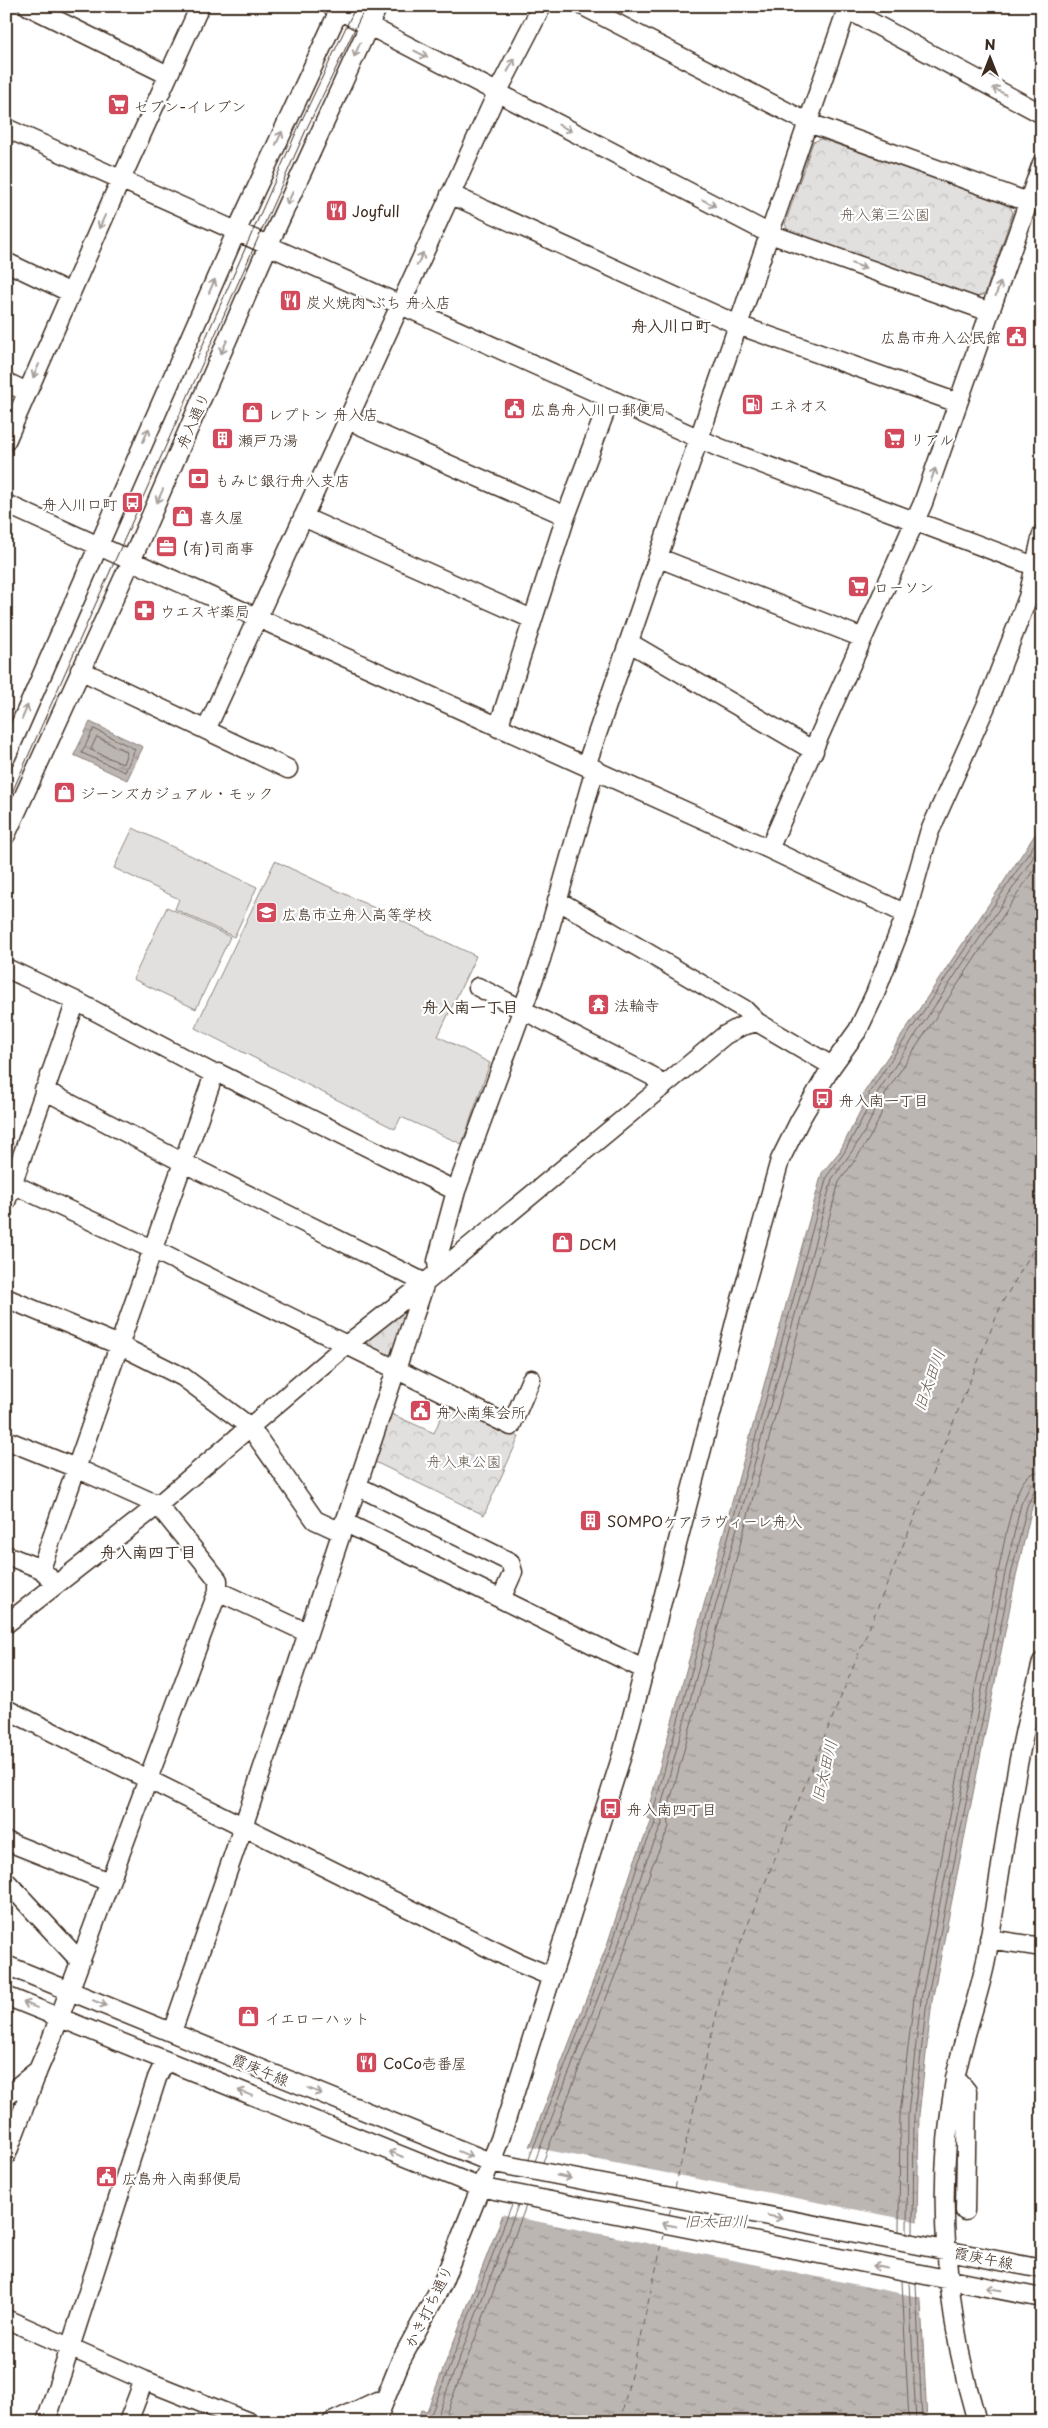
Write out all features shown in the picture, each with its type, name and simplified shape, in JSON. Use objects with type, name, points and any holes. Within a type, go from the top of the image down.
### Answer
[{"type":"street","points":[[28,6],[168,75]]},
{"type":"street","points":[[6,441],[121,178],[200,6]]},
{"type":"street","name":"舟入通り","points":[[6,835],[132,559],[269,244],[378,6]]},
{"type":"street","points":[[206,730],[256,616],[304,516],[450,194],[497,93],[542,6]]},
{"type":"street","points":[[582,6],[809,123],[1028,202]]},
{"type":"street","points":[[438,1272],[437,1261],[456,1191],[541,958],[590,768],[630,643],[698,439],[809,123],[845,7],[1042,114]]},
{"type":"street","points":[[6,757],[97,544],[337,8],[368,26],[770,234],[990,312]]},
{"type":"street","points":[[6,128],[269,244],[698,439],[1038,568]]},
{"type":"street","points":[[769,849],[915,521],[1042,163]]},
{"type":"street","points":[[450,194],[738,325],[958,403]]},
{"type":"street","points":[[6,262],[71,293]]},
{"type":"street","points":[[6,382],[27,392]]},
{"type":"street","points":[[498,728],[566,516],[610,399]]},
{"type":"street","points":[[348,420],[566,516]]},
{"type":"street","points":[[6,504],[132,559],[498,728],[769,849],[906,914]]},
{"type":"street","points":[[304,516],[532,619]]},
{"type":"street","name":"かき打ち通り","points":[[376,2422],[382,2402],[401,2360],[442,2284],[490,2162],[622,1755],[739,1307],[780,1160],[800,1120],[832,1066],[858,1030],[875,994],[906,914],[929,832],[986,706],[1028,597],[1038,568],[1042,534]]},
{"type":"street","points":[[659,558],[862,638]]},
{"type":"street","points":[[630,643],[814,751]]},
{"type":"street","points":[[80,670],[288,770]]},
{"type":"street","points":[[557,900],[744,1009],[757,1022],[771,1028],[832,1066]]},
{"type":"street","points":[[6,968],[76,1001],[214,1074],[218,1073],[456,1191]]},
{"type":"street","points":[[478,987],[652,1076],[663,1087]]},
{"type":"street","points":[[6,1202],[10,1182],[76,1001]]},
{"type":"street","points":[[6,1624],[158,1505],[345,1346],[425,1284],[725,1035],[742,1026],[757,1022]]},
{"type":"street","points":[[41,1569],[214,1074]]},
{"type":"street","points":[[44,1090],[184,1163],[425,1284]]},
{"type":"street","points":[[10,1182],[154,1250],[345,1346],[511,1426],[531,1378]]},
{"type":"street","points":[[172,2032],[243,1827],[425,1284]]},
{"type":"street","points":[[6,1298],[119,1345],[183,1378],[250,1427],[315,1520],[342,1527],[501,1599],[644,1670]]},
{"type":"street","points":[[6,1440],[76,1468],[158,1505],[218,1580],[218,1591],[7,2153]]},
{"type":"street","points":[[357,1486],[510,1562],[513,1572],[501,1599]]},
{"type":"street","points":[[6,1555],[41,1569],[56,1585]]},
{"type":"street","points":[[218,1591],[308,1633]]},
{"type":"street","points":[[977,2422],[960,2353],[950,2281],[945,2159],[955,2077],[980,1991],[1021,1748],[1042,1662]]},
{"type":"street","points":[[6,1709],[519,1964],[550,1976]]},
{"type":"street","points":[[6,1841],[109,1882]]},
{"type":"street","points":[[6,1882],[79,1960]]},
{"type":"street","points":[[989,1939],[1042,1947]]},
{"type":"street","name":"霞庚午線","points":[[6,1965],[490,2162],[1042,2269]]},
{"type":"street","points":[[6,1996],[479,2187],[1042,2298]]},
{"type":"street","points":[[46,2422],[157,2078],[165,2061]]},
{"type":"street","points":[[6,2096],[38,2070]]},
{"type":"street","points":[[955,2077],[967,2091],[965,2211]]},
{"type":"street","points":[[6,2319],[144,2380],[249,2422]]},
{"type":"street","points":[[128,2422],[144,2380]]},
{"type":"street","points":[[332,2422],[377,2401],[382,2402]]},
{"type":"green space","name":"舟入第三公園","points":[[821,139],[1008,203],[1013,212],[985,294],[976,297],[789,233],[785,224],[813,142]]},
{"type":"green space","points":[[133,828],[257,887],[234,937],[175,909],[179,899],[114,868]]},
{"type":"green space","points":[[275,861],[476,956],[438,1036],[490,1063],[462,1144],[401,1117],[395,1129],[195,1028]]},
{"type":"green space","points":[[167,907],[230,937],[196,1009],[133,979]]},
{"type":"green space","points":[[407,1308],[392,1357],[388,1360],[361,1343]]},
{"type":"green space","name":"舟入東公園","points":[[447,1403],[519,1437],[484,1515],[371,1460],[387,1412],[434,1433]]},
{"type":"water","points":[[90,722],[143,747],[127,780],[74,755]]},
{"type":"water","name":"旧太田川","points":[[1042,824],[1042,1486],[1032,1507],[1016,1576],[932,2001],[919,2115],[917,2221],[927,2422],[417,2422],[421,2410],[427,2411],[607,1945],[635,1860],[652,1820],[646,1817],[822,1173],[840,1151],[866,1100],[861,1097]]},
{"type":"pier","points":[[526,2146],[920,2222],[924,2298],[500,2214]]},
{"type":"ferry route","points":[[675,2188],[724,1983],[1002,1303],[1042,1235]]},
{"type":"ferry route","points":[[669,2215],[671,2207]]},
{"type":"ferry route","points":[[620,2422],[665,2231]]},
{"type":"tram line","points":[[197,358],[299,126],[356,6]]},
{"type":"tram line","points":[[6,806],[306,130],[366,6]]},
{"type":"place","name":"セブン-イレブン","points":[[118,105]]},
{"type":"place","name":"Joyfull","points":[[336,210]]},
{"type":"place","name":"炭火焼肉 ぶち 舟入店","points":[[290,301]]},
{"type":"place","name":"広島市舟入公民館","points":[[1017,336]]},
{"type":"place","name":"エネオス","points":[[753,404]]},
{"type":"place","name":"広島舟入川口郵便局","points":[[515,408]]},
{"type":"place","name":"レプトン 舟入店","points":[[252,413]]},
{"type":"place","name":"リアル","points":[[894,438]]},
{"type":"place","name":"瀬戸乃湯","points":[[222,439]]},
{"type":"place","name":"もみじ銀行舟入支店","points":[[199,479]]},
{"type":"place","name":"舟入川口町","points":[[133,503]]},
{"type":"place","name":"喜久屋","points":[[183,516]]},
{"type":"place","name":"(有)司商事","points":[[167,547]]},
{"type":"place","name":"ローソン","points":[[858,586]]},
{"type":"place","name":"ウエスギ薬局","points":[[144,610]]},
{"type":"place","name":"ジーンズカジュアル・モック","points":[[64,792]]},
{"type":"place","name":"広島市立舟入高等学校","points":[[266,913]]},
{"type":"place","name":"法輪寺","points":[[598,1004]]},
{"type":"place","name":"舟入南一丁目","points":[[823,1099]]},
{"type":"place","name":"DCM","points":[[563,1243]]},
{"type":"place","name":"舟入南集会所","points":[[420,1411]]},
{"type":"place","name":"SOMPOケア ラヴィーレ舟入","points":[[591,1520]]},
{"type":"place","name":"舟入南四丁目","points":[[611,1808]]},
{"type":"place","name":"イエローハット","points":[[249,2017]]},
{"type":"place","name":"CoCo壱番屋","points":[[367,2062]]},
{"type":"place","name":"広島舟入南郵便局","points":[[106,2177]]},
{"type":"district","name":"舟入川口町","points":[[671,325]]},
{"type":"district","name":"舟入南一丁目","points":[[470,1006]]},
{"type":"district","name":"舟入南四丁目","points":[[148,1551]]}]
